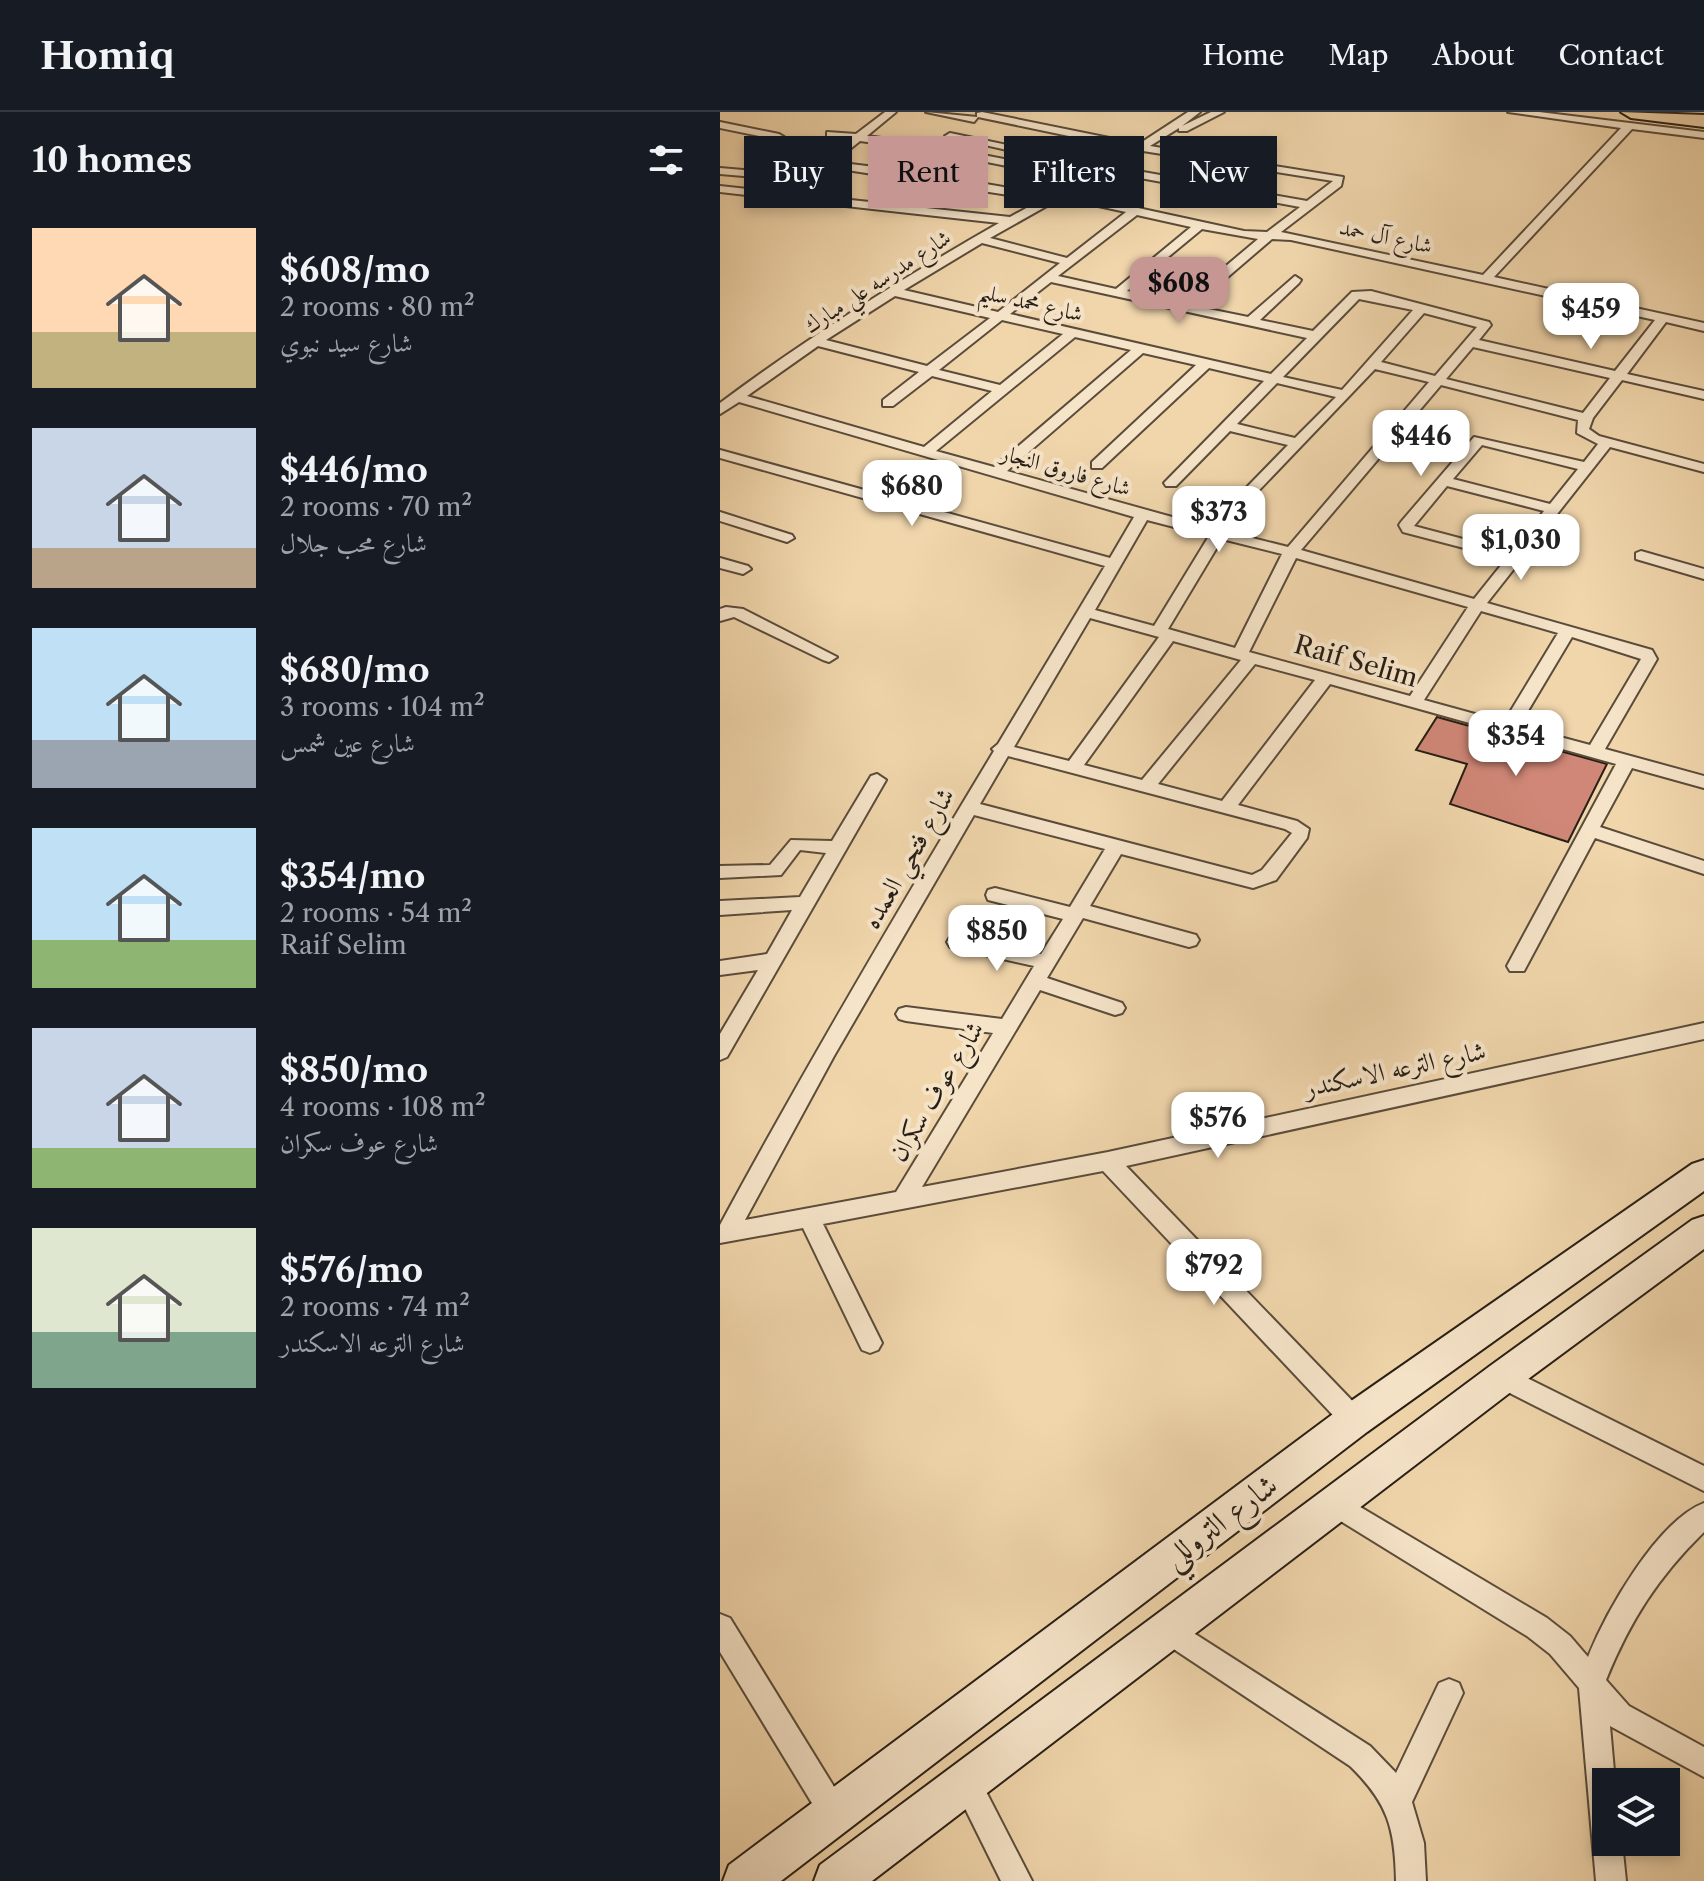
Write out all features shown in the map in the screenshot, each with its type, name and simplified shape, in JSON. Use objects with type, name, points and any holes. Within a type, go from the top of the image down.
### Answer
[{"type":"highway","points":[[1630,119],[1704,121]]},
{"type":"street","points":[[860,137],[891,112]]},
{"type":"street","points":[[931,112],[980,115],[1084,136]]},
{"type":"street","name":"شارع مدرسه علي مبارك","points":[[1144,147],[1195,112]]},
{"type":"street","name":"شارع مدرسه علي مبارك","points":[[1144,148],[1219,112]]},
{"type":"street","points":[[1513,112],[1630,119],[1704,135]]},
{"type":"street","points":[[950,136],[980,115]]},
{"type":"street","points":[[1487,278],[1630,119]]},
{"type":"street","points":[[720,125],[774,136]]},
{"type":"street","points":[[831,134],[868,138]]},
{"type":"street","name":"شارع آل حمد","points":[[860,137],[825,164],[868,169]]},
{"type":"street","points":[[1144,148],[1339,179],[1337,184],[1270,235],[1184,308]]},
{"type":"street","points":[[720,171],[744,173]]},
{"type":"street","points":[[1144,176],[1310,205]]},
{"type":"street","points":[[720,189],[1012,221]]},
{"type":"street","name":"شارع مدرسه علي مبارك","points":[[720,410],[895,292],[1034,208]]},
{"type":"street","name":"شارع آل حمد","points":[[1119,208],[1244,235],[1291,236],[1704,327]]},
{"type":"street","points":[[888,403],[1135,211]]},
{"type":"street","points":[[1118,293],[1200,225]]},
{"type":"street","points":[[980,239],[1069,262]]},
{"type":"street","points":[[1049,278],[1316,336]]},
{"type":"street","points":[[1249,323],[1295,280]]},
{"type":"street","name":"شارع محمد سليم","points":[[895,292],[1345,395]]},
{"type":"street","points":[[1146,787],[1245,657],[1291,552],[1486,326],[1484,323],[1359,294],[1171,483]]},
{"type":"street","points":[[1073,768],[1164,634],[1215,533],[1422,308]]},
{"type":"street","points":[[1663,318],[1582,426],[1585,435],[1606,443],[1704,468]]},
{"type":"street","points":[[925,453],[1072,333]]},
{"type":"street","points":[[819,342],[1002,390]]},
{"type":"street","points":[[1470,342],[1704,395]]},
{"type":"street","points":[[996,473],[1141,348]]},
{"type":"street","points":[[1097,465],[1206,363]]},
{"type":"street","points":[[1372,364],[1586,418]]},
{"type":"street","name":"شارع فاروق النجار","points":[[736,397],[1143,515],[1291,552],[1646,653],[1649,659],[1595,751]]},
{"type":"street","points":[[1227,426],[1297,443]]},
{"type":"street","points":[[1515,557],[1408,529],[1406,525],[1476,441],[1483,439],[1587,467]]},
{"type":"street","points":[[1413,704],[1477,605],[1606,443]]},
{"type":"street","points":[[720,454],[1114,564]]},
{"type":"street","points":[[1443,481],[1553,509]]},
{"type":"street","name":"شارع فتحي العمده","points":[[723,1234],[967,807],[1143,515]]},
{"type":"street","points":[[720,516],[787,538]]},
{"type":"street","points":[[1641,556],[1704,574]]},
{"type":"street","points":[[720,563],[743,569]]},
{"type":"street","points":[[720,616],[726,612],[737,612],[829,657]]},
{"type":"street","name":"Raif Selim","points":[[1086,612],[1704,782]]},
{"type":"street","points":[[1508,729],[1568,630]]},
{"type":"street","points":[[1226,808],[1325,679]]},
{"type":"street","points":[[967,807],[1244,881],[1266,878],[1301,831],[1291,825],[1001,749]]},
{"type":"street","points":[[1517,966],[1627,760]]},
{"type":"street","points":[[720,1052],[727,1030],[775,960],[803,903],[877,780]]},
{"type":"street","points":[[1588,829],[1704,868]]},
{"type":"street","points":[[720,872],[774,871],[781,867],[797,844],[838,848]]},
{"type":"street","name":"شارع عوف سكران","points":[[903,1199],[1116,847]]},
{"type":"street","points":[[995,895],[1189,940]]},
{"type":"street","points":[[720,908],[803,903]]},
{"type":"street","points":[[957,942],[1047,962]]},
{"type":"street","points":[[720,968],[775,960]]},
{"type":"street","points":[[1035,981],[1115,1008]]},
{"type":"street","points":[[906,1014],[1007,1027]]},
{"type":"street","name":"شارع الترعه الاسكندر","points":[[723,1234],[1108,1161],[1704,1031]]},
{"type":"street","points":[[1108,1161],[1354,1420]]},
{"type":"street","name":"شارع التروللي","points":[[745,1881],[1354,1420],[1704,1173]]},
{"type":"street","points":[[809,1217],[870,1343]]},
{"type":"street","name":"شارع التروللي","points":[[836,1881],[1503,1377],[1703,1232]]},
{"type":"street","points":[[1503,1377],[1704,1479]]},
{"type":"street","points":[[1335,1504],[1537,1627],[1560,1645],[1592,1682],[1603,1701],[1619,1716],[1704,1763]]},
{"type":"street","points":[[1600,1768],[1592,1682],[1614,1626],[1666,1551],[1704,1515]]},
{"type":"street","points":[[720,1627],[834,1813]]},
{"type":"street","points":[[1167,1629],[1360,1756],[1382,1775],[1398,1801],[1410,1835],[1411,1881]]},
{"type":"street","points":[[1398,1801],[1449,1693]]},
{"type":"street","points":[[967,1784],[1017,1881]]},
{"type":"street","points":[[1608,1856],[1611,1881]]},
{"type":"building","points":[[1437,717],[1607,764],[1568,842],[1450,804],[1467,764],[1416,750]]}]
